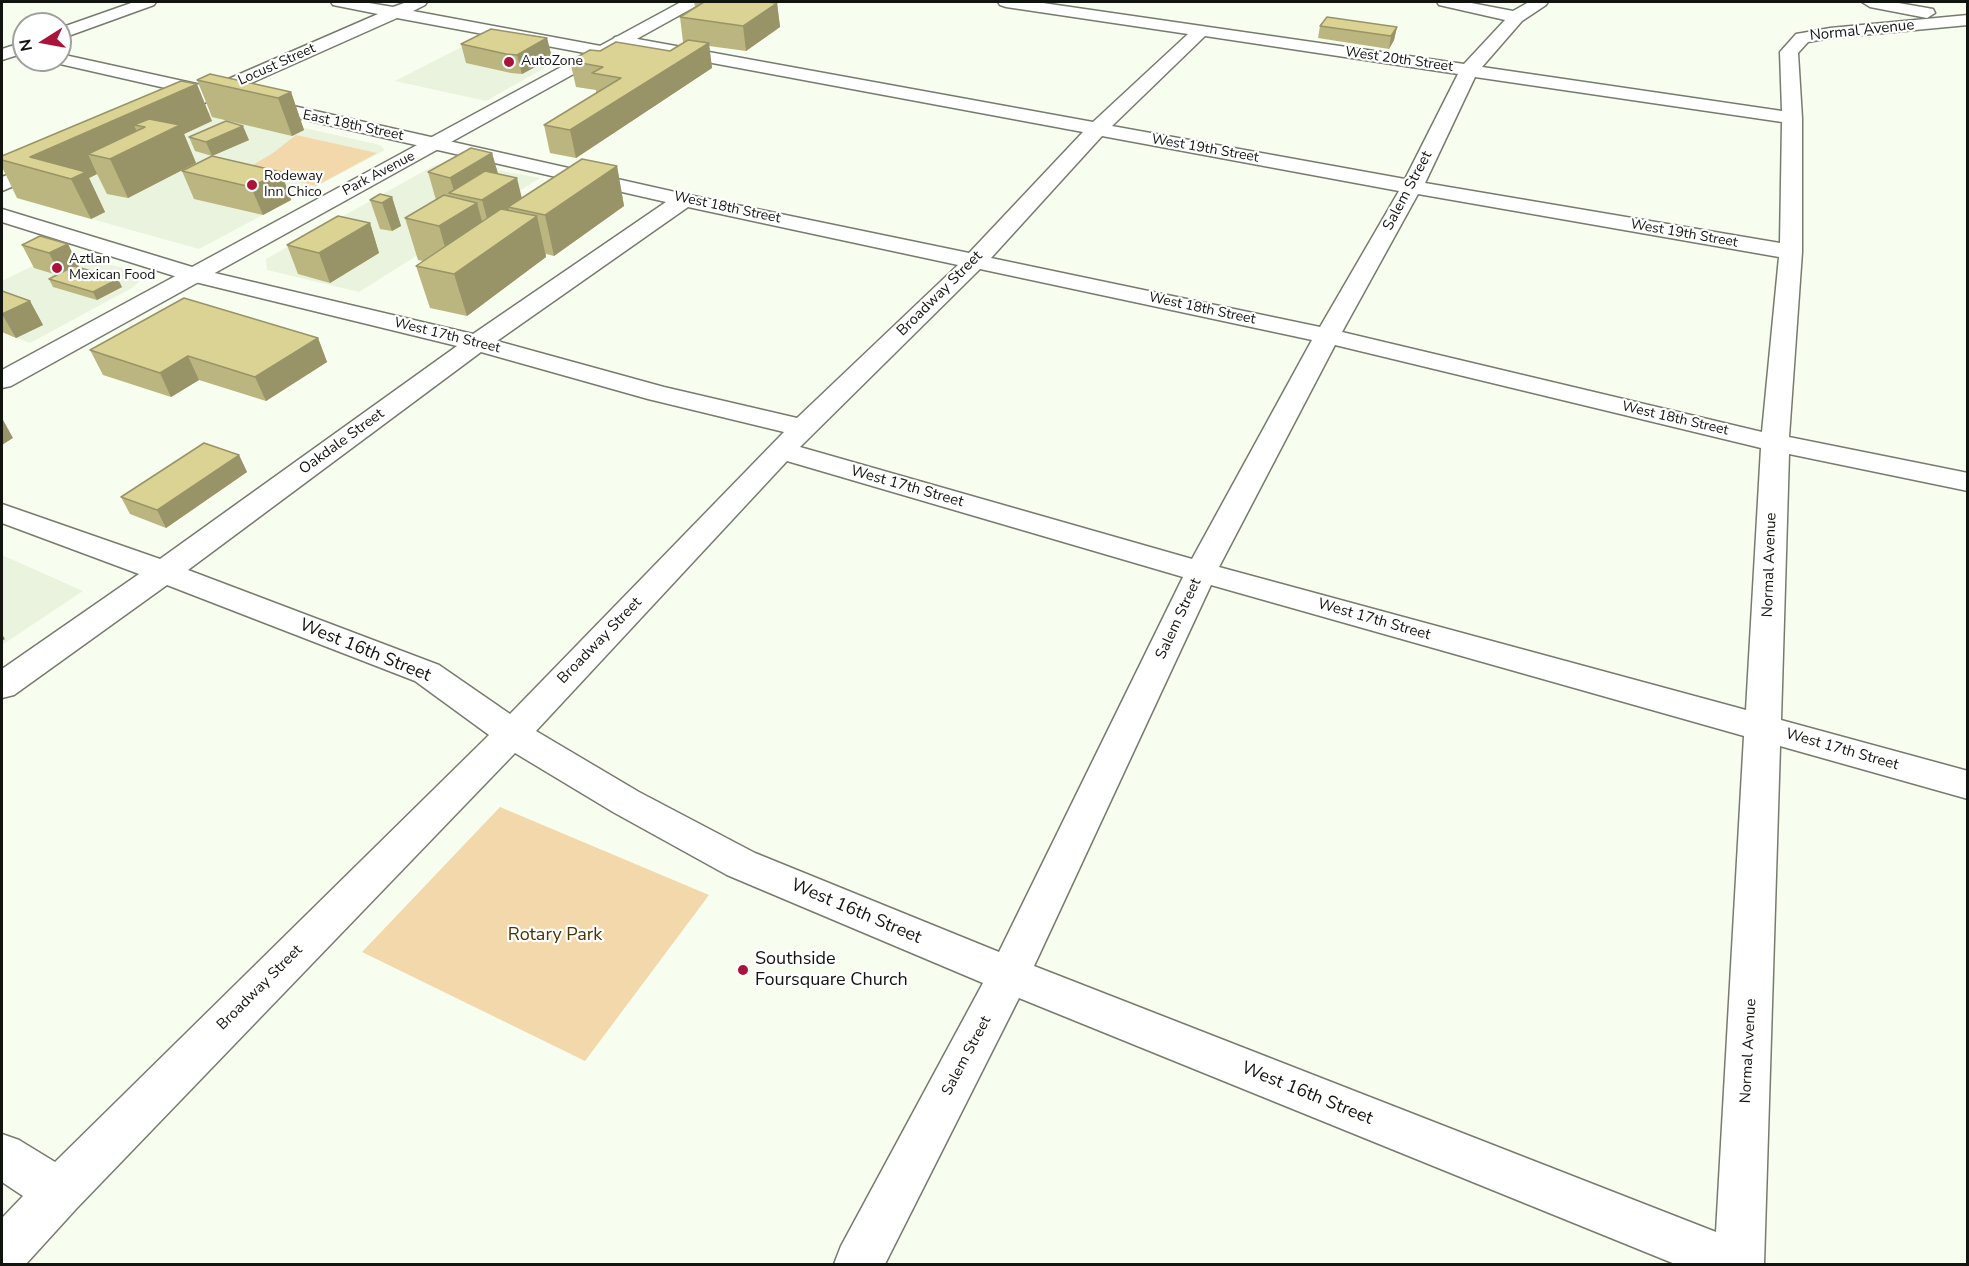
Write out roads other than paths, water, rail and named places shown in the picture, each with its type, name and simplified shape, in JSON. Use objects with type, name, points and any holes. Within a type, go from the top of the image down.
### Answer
[{"type":"street","points":[[72,30],[148,2]]},
{"type":"street","points":[[339,2],[601,51]]},
{"type":"street","name":"Locust Street","points":[[188,104],[419,2]]},
{"type":"street","name":"Park Avenue","points":[[2,380],[692,2]]},
{"type":"street","name":"West 20th Street","points":[[1006,2],[1792,118]]},
{"type":"street","points":[[1445,2],[1516,17]]},
{"type":"street","name":"Salem Street","points":[[859,1264],[1009,975],[1201,572],[1327,336],[1412,187],[1469,70],[1516,17],[1540,2]]},
{"type":"street","points":[[1870,2],[1966,20]]},
{"type":"street","name":"Normal Avenue","points":[[1737,1264],[1764,728],[1775,443],[1791,252],[1792,118],[1789,52],[1802,38],[1830,33],[1966,20]]},
{"type":"street","name":"Broadway Street","points":[[2,1254],[59,1192],[512,734],[792,440],[975,261],[1097,129],[1201,31]]},
{"type":"street","name":"West 19th Street","points":[[621,41],[1412,187],[1791,252]]},
{"type":"street","name":"East 18th Street","points":[[72,62],[210,95],[435,144]]},
{"type":"street","name":"West 18th Street","points":[[435,144],[684,200],[1327,336],[1775,443],[1968,482]]},
{"type":"street","points":[[2,185],[68,156]]},
{"type":"street","name":"Oakdale Street","points":[[2,686],[164,572],[477,343],[684,200]]},
{"type":"street","name":"West 17th Street","points":[[2,215],[195,275],[477,343],[657,393],[792,440],[1201,572],[1968,785]]},
{"type":"street","name":"West 16th Street","points":[[2,513],[164,572],[427,673],[512,734],[626,802],[741,864],[1009,975],[1737,1264]]},
{"type":"street","points":[[2,1156],[59,1192]]},
{"type":"place","name":"AutoZone","points":[[509,62]]},
{"type":"place","name":"Rodeway Inn Chico","points":[[252,185]]},
{"type":"place","name":"Aztlan Mexican Food","points":[[57,268]]},
{"type":"place","name":"Southside Foursquare Church","points":[[743,970]]},
{"type":"park label","name":"Rotary Park","points":[[555,936]]}]
